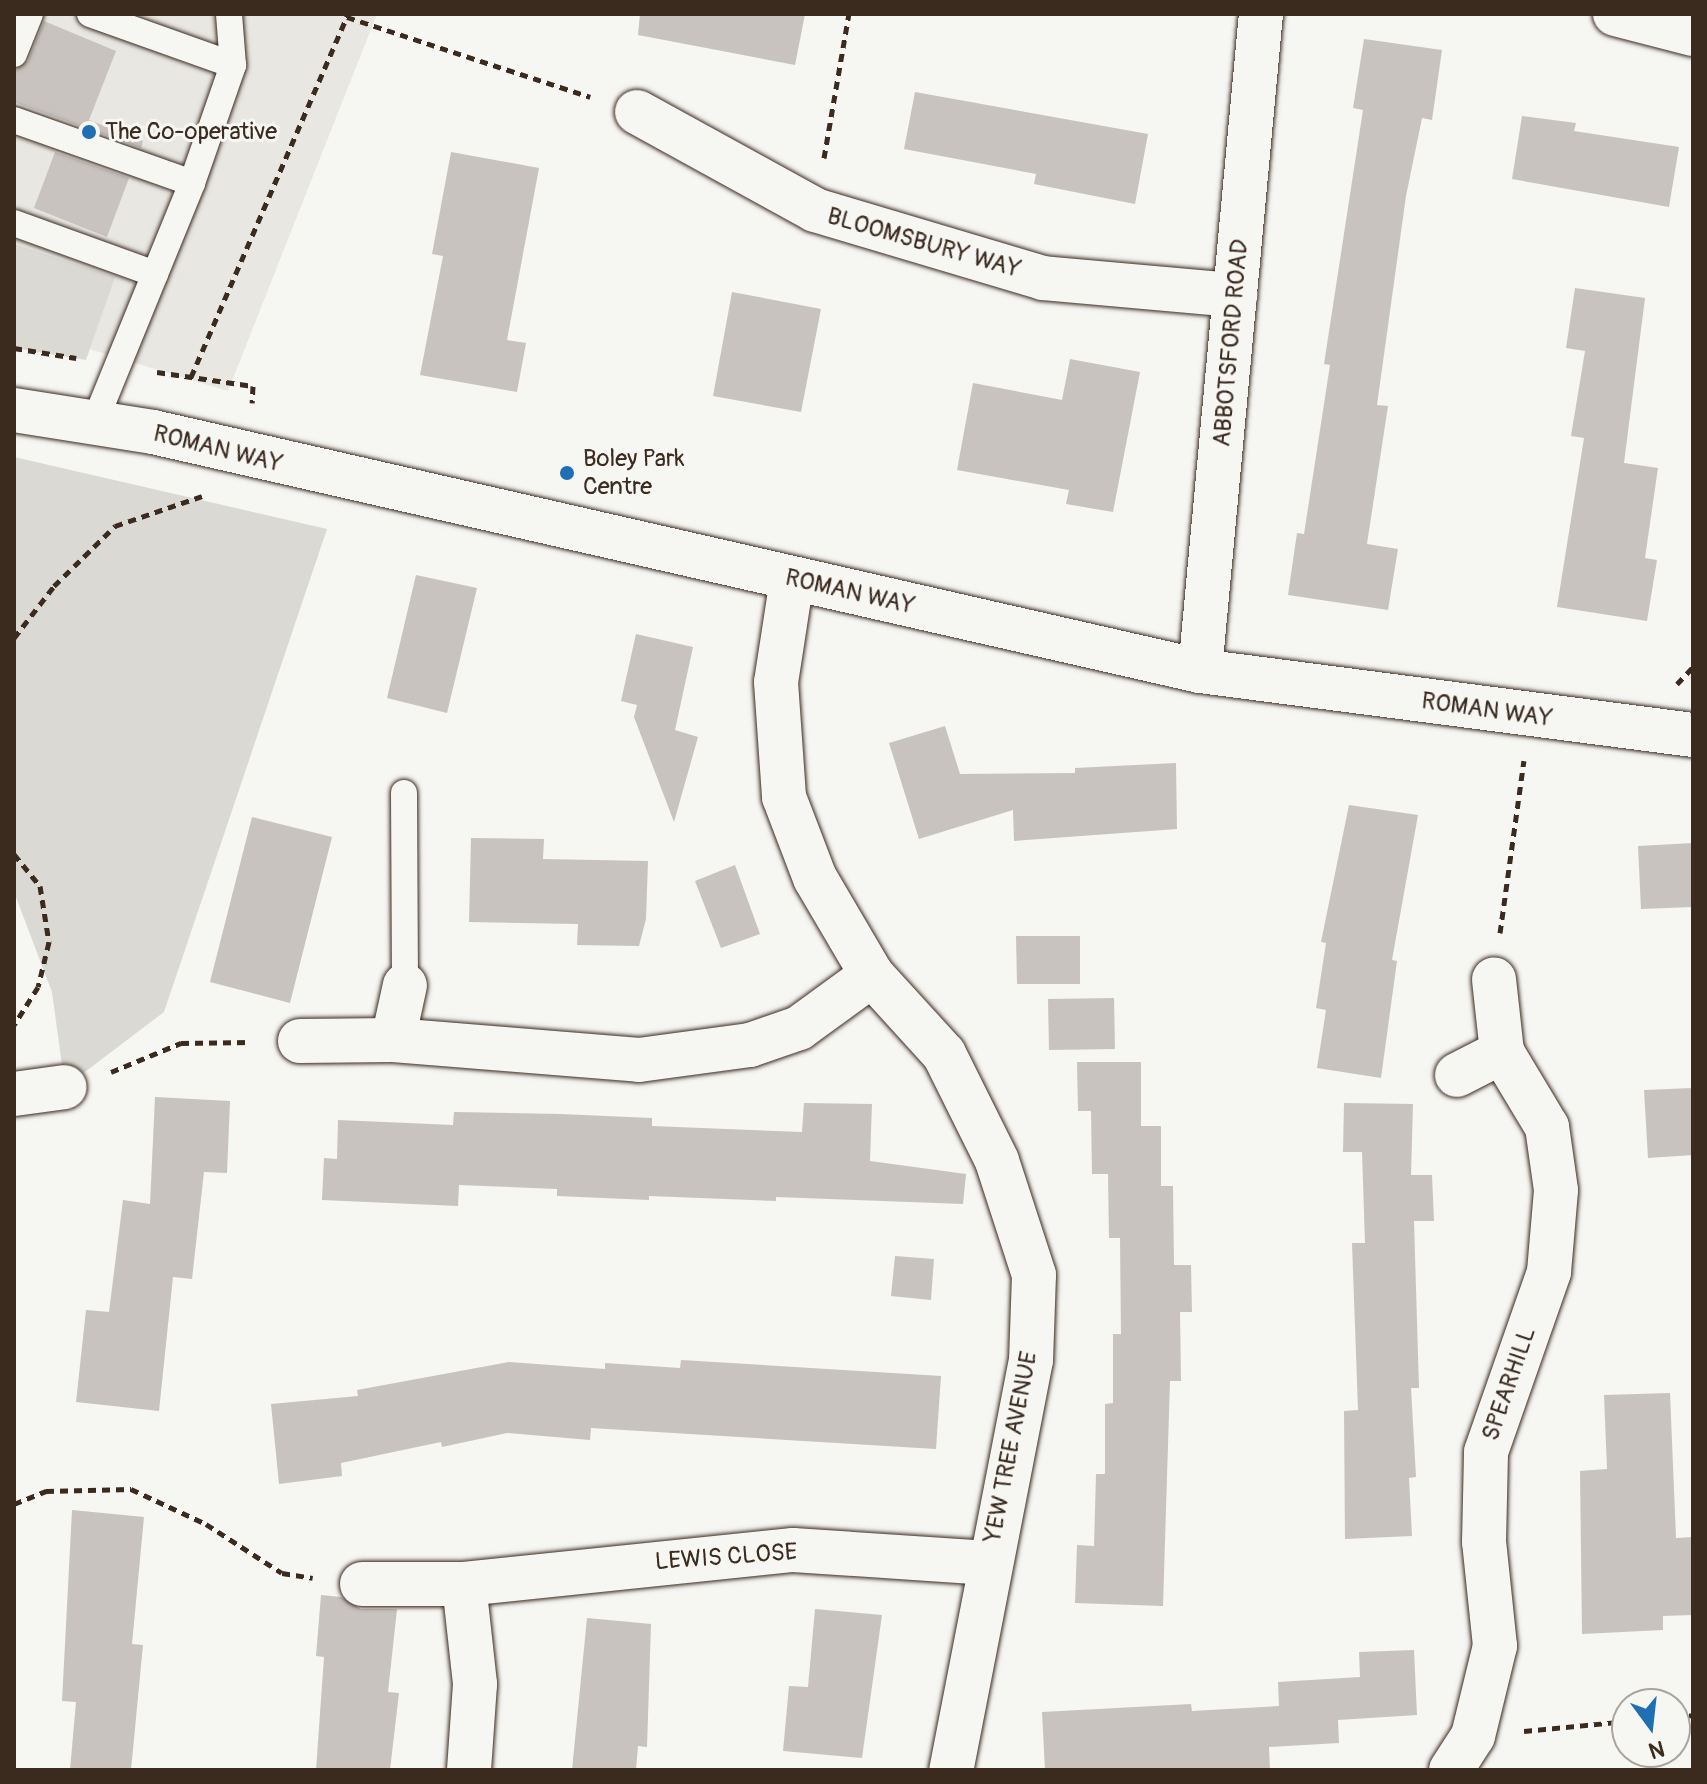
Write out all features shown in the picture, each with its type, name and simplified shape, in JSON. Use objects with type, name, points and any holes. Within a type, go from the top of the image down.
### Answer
[{"type":"street","name":"ABBOTSFORD ROAD","points":[[1200,671],[1261,14]]},
{"type":"street","points":[[1615,14],[1693,34]]},
{"type":"street","name":"BLOOMSBURY WAY","points":[[637,112],[815,210],[1043,278],[1235,295]]},
{"type":"street","name":"ROMAN WAY","points":[[14,410],[95,421],[1200,671],[1693,735]]},
{"type":"street","name":"YEW TREE AVENUE","points":[[792,579],[776,682],[784,797],[815,878],[872,975],[944,1054],[997,1161],[1034,1275],[1031,1360],[951,1770]]},
{"type":"street","points":[[300,1041],[393,1040],[639,1060],[750,1045],[799,1028],[872,975]]},
{"type":"street","name":"SPEARHILL","points":[[1462,1753],[1495,1646],[1484,1542],[1486,1452],[1549,1272],[1556,1190],[1547,1127],[1502,1052],[1494,979]]},
{"type":"street","points":[[393,1040],[405,985]]},
{"type":"street","points":[[1457,1075],[1502,1052]]},
{"type":"street","points":[[14,1094],[65,1087]]},
{"type":"street","name":"LEWIS CLOSE","points":[[362,1584],[464,1584],[793,1550],[989,1563]]},
{"type":"street","points":[[464,1584],[475,1684],[469,1770]]},
{"type":"lane","points":[[14,54],[30,14]]},
{"type":"lane","points":[[90,14],[233,65]]},
{"type":"lane","points":[[95,421],[192,183],[233,65],[229,14]]},
{"type":"lane","points":[[14,120],[192,183]]},
{"type":"lane","points":[[14,223],[155,274]]},
{"type":"lane","points":[[404,793],[405,985]]},
{"type":"path","points":[[815,210],[849,14]]},
{"type":"path","points":[[14,638],[54,586],[115,526],[240,483],[253,386],[191,377],[348,16],[637,112]]},
{"type":"path","points":[[1494,979],[1530,716]]},
{"type":"path","points":[[14,854],[40,886],[49,942],[38,987],[14,1025]]},
{"type":"path","points":[[65,1087],[181,1043],[300,1041]]},
{"type":"path","points":[[14,1504],[46,1491],[131,1489],[206,1524],[282,1573],[362,1584]]},
{"type":"path","points":[[1462,1753],[1611,1724]]},
{"type":"shaded area","points":[[14,14],[377,14],[228,391],[79,346],[14,338]]},
{"type":"shaded area","points":[[14,244],[115,277],[86,360],[14,348]]},
{"type":"shaded area","points":[[14,457],[327,529],[164,1012],[65,1087],[52,992],[14,892]]},
{"type":"building","points":[[640,14],[805,14],[795,65],[638,35]]},
{"type":"building","points":[[44,21],[116,51],[89,120],[143,141],[141,148],[14,102],[14,70],[28,61]]},
{"type":"building","points":[[1364,39],[1442,50],[1432,120],[1422,118],[1406,196],[1377,405],[1388,406],[1367,544],[1398,549],[1388,610],[1288,595],[1297,533],[1304,534],[1330,365],[1324,364],[1363,110],[1353,108]]},
{"type":"building","points":[[915,92],[1148,134],[1135,204],[1034,184],[1036,174],[904,149]]},
{"type":"building","points":[[1522,116],[1576,123],[1574,131],[1679,147],[1669,207],[1512,179]]},
{"type":"building","points":[[55,152],[129,178],[107,237],[34,208]]},
{"type":"building","points":[[451,152],[539,168],[507,340],[526,343],[517,392],[420,375],[443,256],[432,254]]},
{"type":"building","points":[[1575,288],[1645,298],[1624,463],[1658,468],[1645,558],[1657,560],[1647,621],[1557,607],[1584,438],[1571,436],[1585,351],[1566,348]]},
{"type":"building","points":[[732,292],[821,309],[801,412],[713,396]]},
{"type":"building","points":[[1070,359],[1140,372],[1113,512],[1066,504],[1069,490],[957,470],[973,383],[1062,400]]},
{"type":"building","points":[[416,575],[477,588],[447,713],[387,698]]},
{"type":"building","points":[[636,634],[693,647],[675,730],[698,737],[674,822],[634,717],[637,705],[621,701]]},
{"type":"building","points":[[945,726],[960,774],[1075,773],[1075,768],[1176,763],[1177,829],[1014,841],[1013,810],[919,839],[889,743]]},
{"type":"building","points":[[1349,805],[1418,815],[1392,960],[1397,961],[1381,1078],[1317,1068],[1326,1010],[1316,1008],[1326,943],[1321,942]]},
{"type":"building","points":[[252,817],[332,837],[290,1003],[210,982]]},
{"type":"building","points":[[471,838],[544,839],[543,859],[648,861],[646,919],[639,946],[577,945],[578,924],[469,922]]},
{"type":"building","points":[[1693,843],[1693,907],[1641,909],[1638,846]]},
{"type":"building","points":[[735,865],[760,934],[721,948],[695,881]]},
{"type":"building","points":[[1016,936],[1080,936],[1080,984],[1017,984]]},
{"type":"building","points":[[1114,998],[1115,1049],[1049,1050],[1048,999]]},
{"type":"building","points":[[1077,1062],[1141,1062],[1141,1126],[1161,1126],[1161,1186],[1173,1186],[1174,1265],[1191,1265],[1192,1312],[1180,1312],[1181,1381],[1170,1381],[1163,1606],[1075,1603],[1077,1545],[1094,1546],[1096,1474],[1105,1474],[1105,1404],[1113,1403],[1113,1334],[1121,1334],[1120,1238],[1109,1238],[1108,1174],[1092,1174],[1091,1111],[1078,1111]]},
{"type":"building","points":[[1693,1088],[1693,1155],[1648,1158],[1644,1090]]},
{"type":"building","points":[[155,1097],[230,1101],[227,1173],[204,1172],[192,1279],[173,1277],[159,1411],[76,1402],[86,1310],[109,1312],[123,1200],[150,1204]]},
{"type":"building","points":[[804,1103],[872,1104],[870,1161],[966,1174],[963,1204],[776,1197],[776,1201],[649,1196],[649,1200],[557,1196],[557,1189],[459,1185],[458,1206],[322,1200],[324,1158],[337,1159],[338,1120],[453,1125],[454,1112],[560,1114],[652,1118],[652,1126],[802,1132]]},
{"type":"building","points":[[1344,1103],[1413,1104],[1411,1175],[1432,1175],[1434,1221],[1414,1221],[1419,1388],[1411,1388],[1416,1477],[1409,1478],[1412,1536],[1345,1539],[1344,1411],[1358,1410],[1352,1243],[1365,1243],[1362,1152],[1343,1152]]},
{"type":"building","points":[[895,1256],[934,1259],[931,1300],[891,1296]]},
{"type":"building","points":[[681,1360],[941,1376],[936,1449],[591,1428],[590,1440],[507,1433],[442,1447],[441,1442],[341,1463],[342,1476],[279,1484],[271,1404],[358,1396],[357,1390],[509,1362],[605,1369],[605,1363],[680,1368]]},
{"type":"building","points":[[1670,1393],[1676,1538],[1693,1537],[1693,1615],[1663,1616],[1663,1630],[1582,1634],[1580,1471],[1607,1469],[1604,1395]]},
{"type":"building","points":[[72,1510],[144,1517],[132,1644],[143,1645],[131,1770],[70,1770],[76,1702],[62,1701]]},
{"type":"building","points":[[321,1595],[341,1597],[361,1609],[397,1609],[388,1692],[399,1693],[390,1770],[316,1770],[324,1657],[316,1656]]},
{"type":"building","points":[[815,1609],[882,1615],[862,1758],[783,1751],[789,1686],[808,1687]]},
{"type":"building","points":[[587,1618],[651,1624],[647,1747],[638,1746],[636,1770],[572,1770]]},
{"type":"building","points":[[1414,1650],[1417,1715],[1338,1720],[1339,1743],[1269,1747],[1270,1770],[1045,1770],[1042,1712],[1191,1704],[1192,1711],[1279,1706],[1278,1682],[1360,1677],[1359,1652]]},
{"type":"place","name":"The Co-operative","points":[[89,132]]},
{"type":"place","name":"Boley Park Centre","points":[[567,473]]}]
